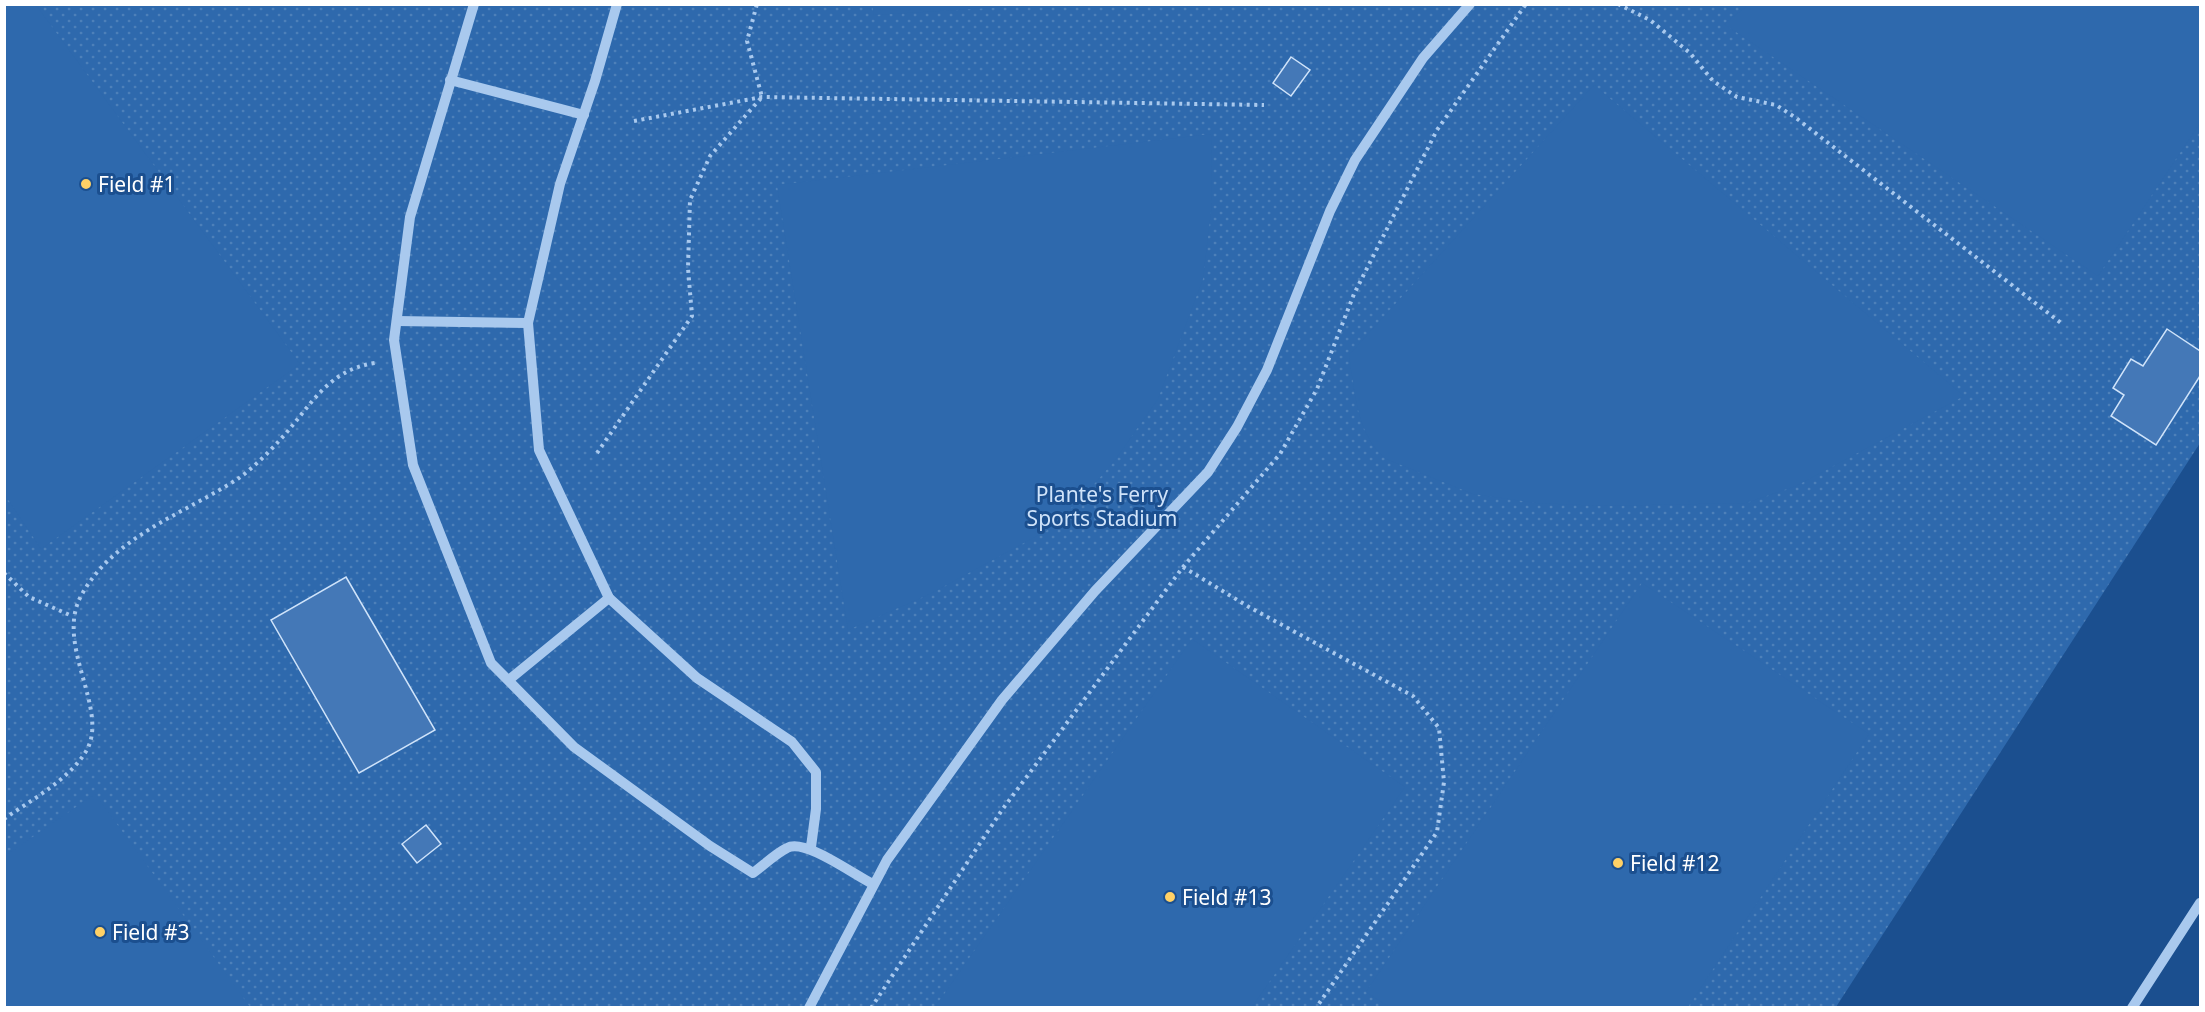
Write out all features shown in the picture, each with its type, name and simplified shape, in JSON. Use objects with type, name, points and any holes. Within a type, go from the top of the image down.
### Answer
[{"type":"street","points":[[474,4],[410,217],[394,340],[413,465],[491,663],[574,747],[710,846],[753,873],[788,846],[812,847],[848,872],[873,884]]},
{"type":"street","points":[[617,4],[584,115],[560,184],[528,323],[539,450],[609,598],[696,678],[792,742],[816,772],[816,809],[812,847]]},
{"type":"street","points":[[809,1008],[887,860],[1009,692],[1095,591],[1208,472],[1237,427],[1267,370],[1330,211],[1355,160],[1423,58],[1470,4]]},
{"type":"street","points":[[450,80],[584,115]]},
{"type":"street","points":[[397,321],[528,323]]},
{"type":"street","points":[[510,680],[609,598]]},
{"type":"street","points":[[2132,1008],[2200,903]]},
{"type":"path","points":[[757,4],[747,41],[762,97]]},
{"type":"path","points":[[871,1008],[1002,810],[1183,567],[1280,454],[1317,389],[1354,294],[1437,130],[1526,4]]},
{"type":"path","points":[[1561,4],[1599,4]]},
{"type":"path","points":[[1618,4],[1650,20],[1690,53],[1713,81],[1737,97],[1776,105],[1796,118],[2061,323]]},
{"type":"path","points":[[597,453],[692,316],[688,268],[690,200],[710,156],[762,97]]},
{"type":"path","points":[[634,121],[762,97],[1264,105]]},
{"type":"path","points":[[4,819],[61,778],[84,755],[93,738],[87,691],[72,634],[72,616],[81,595],[103,564],[158,525],[241,477],[278,442],[327,384],[354,366],[397,360]]},
{"type":"path","points":[[1183,567],[1249,607],[1413,696],[1439,728],[1444,782],[1437,832],[1316,1008]]},
{"type":"path","points":[[4,573],[29,597],[72,616]]},
{"type":"green space","points":[[872,4],[1040,5],[874,15]]},
{"type":"green space","name":"Field #1","points":[[4,5],[36,5],[300,364],[41,549],[5,495]]},
{"type":"green space","name":"Plante's Ferry Sports Stadium","points":[[5,5],[2200,5],[2200,443],[1836,1007],[5,1008]]},
{"type":"green space","points":[[1748,5],[2200,5],[2200,123],[2098,276],[1724,24]]},
{"type":"green space","points":[[1594,85],[1964,396],[1796,486],[1746,503],[1603,506],[1536,503],[1473,494],[1386,459],[1368,437],[1358,412],[1349,355]]},
{"type":"green space","points":[[1211,134],[1212,203],[1203,279],[1158,399],[1115,460],[1083,497],[1046,531],[930,594],[848,630],[777,185]]},
{"type":"green space","name":"Field #12","points":[[1642,583],[1869,734],[1688,1007],[1389,1007],[1366,992]]},
{"type":"green space","name":"Field #13","points":[[1192,639],[1405,787],[1252,1007],[935,1007]]},
{"type":"green space","name":"Field #3","points":[[95,794],[250,1007],[5,1007],[5,856]]},
{"type":"building","points":[[1291,57],[1310,70],[1291,96],[1273,83]]},
{"type":"building","points":[[2167,329],[2200,351],[2200,376],[2156,445],[2111,416],[2124,395],[2113,388],[2131,359],[2143,366]]},
{"type":"building","points":[[346,577],[435,730],[359,773],[271,620]]},
{"type":"building","points":[[426,825],[441,844],[417,863],[402,844]]},
{"type":"place","name":"Field #1","points":[[86,184]]},
{"type":"place","name":"Field #12","points":[[1618,863]]},
{"type":"place","name":"Field #13","points":[[1170,897]]},
{"type":"place","name":"Field #3","points":[[100,932]]}]
